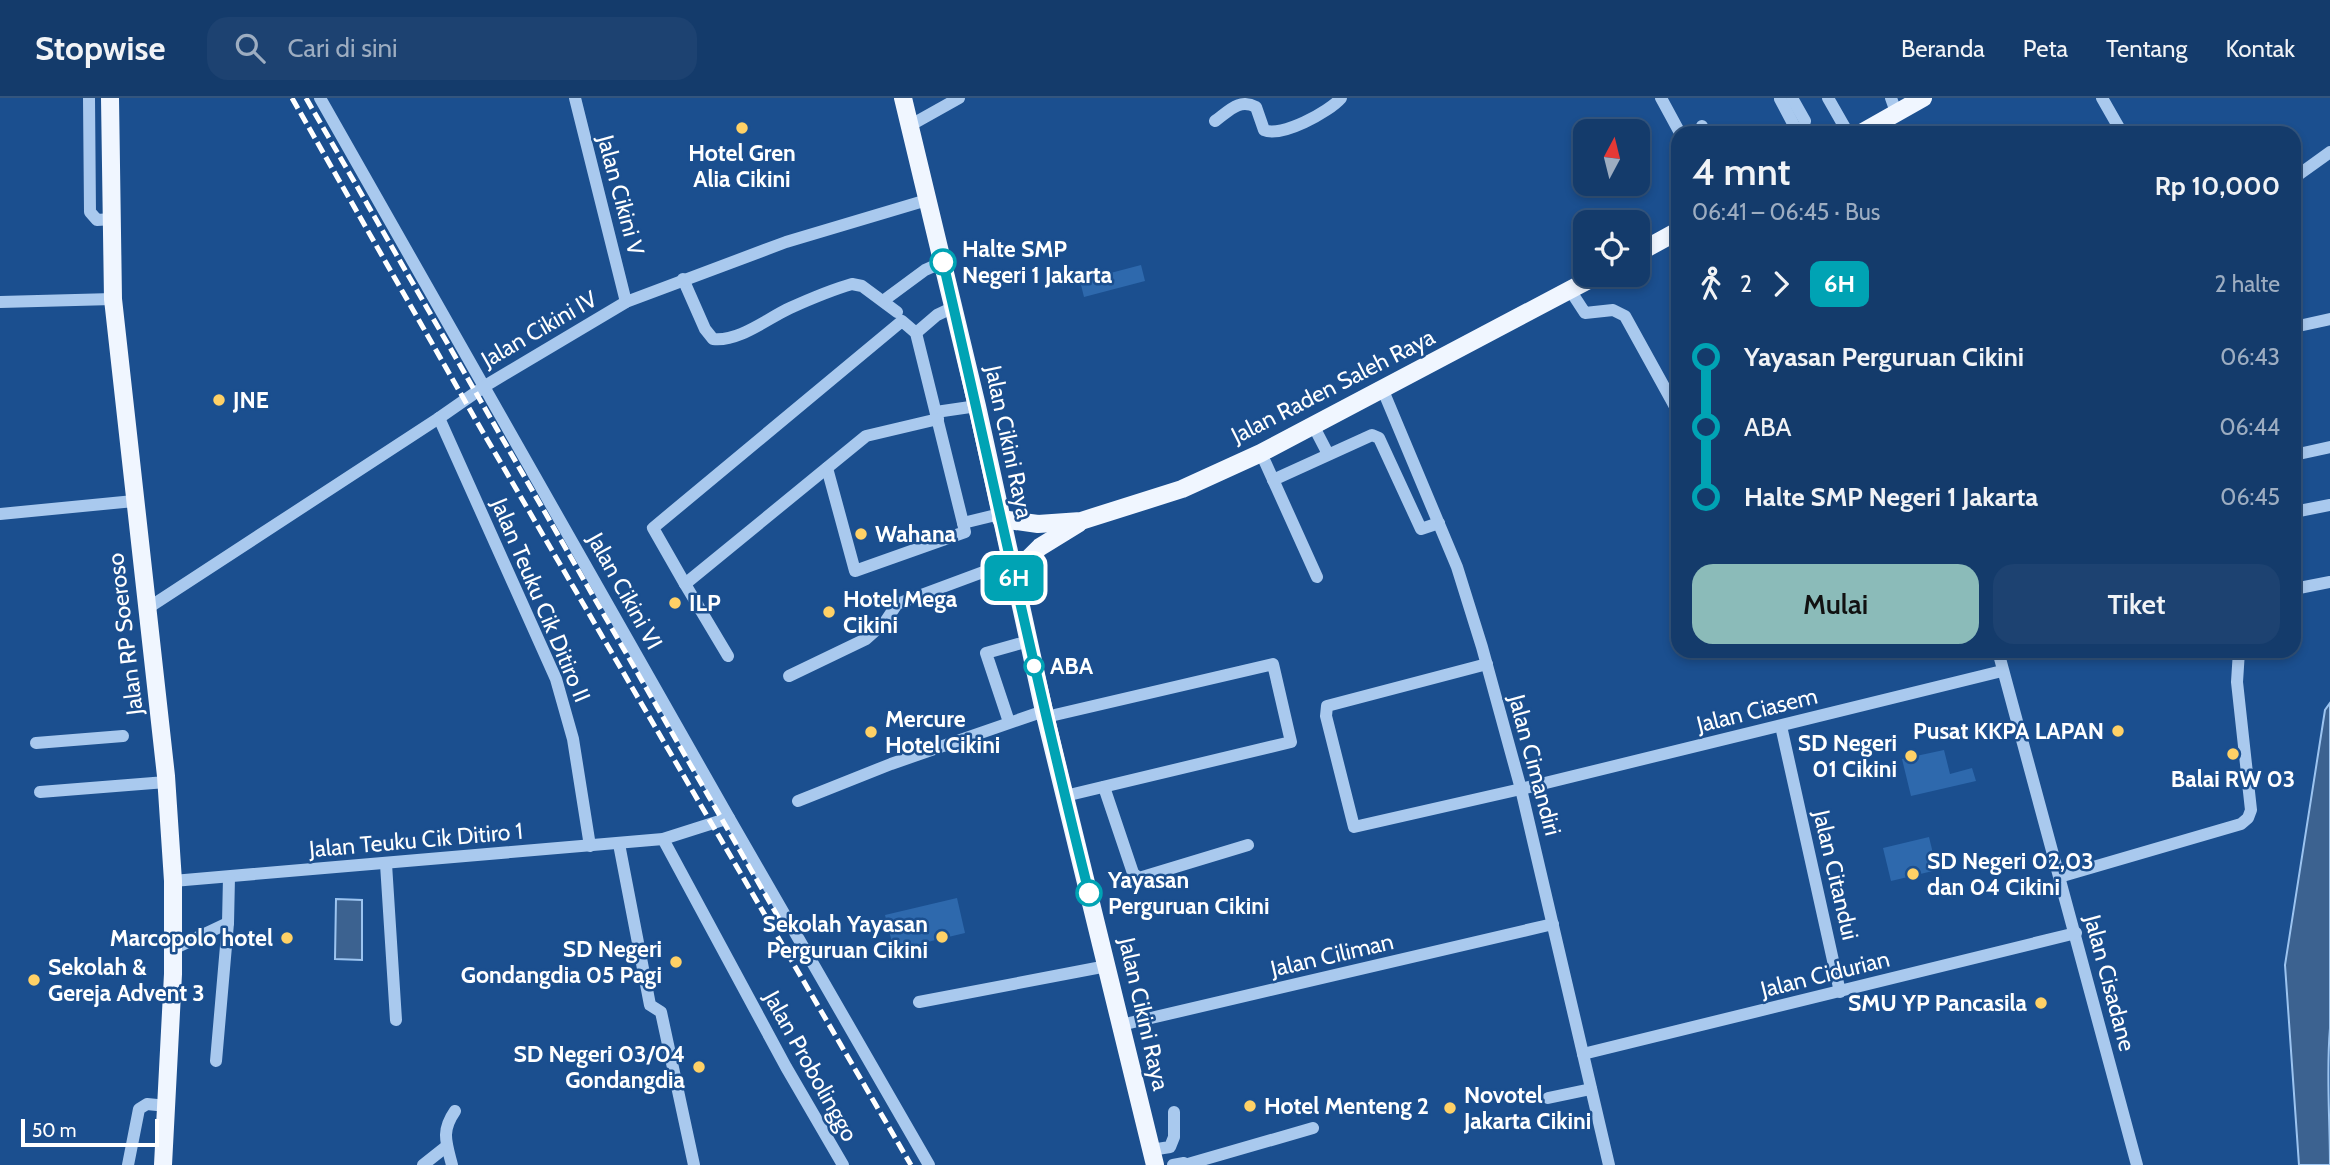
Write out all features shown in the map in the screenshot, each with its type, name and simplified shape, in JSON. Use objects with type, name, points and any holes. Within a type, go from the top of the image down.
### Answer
[{"type":"main road","name":"Jalan RP Soeroso","points":[[110,98],[113,299],[166,782],[173,881],[173,949],[163,1165]]},
{"type":"main road","name":"Jalan Cikini Raya","points":[[903,98],[977,406],[1045,714],[1153,1158]]},
{"type":"main road","points":[[1869,126],[1894,105],[1923,98]]},
{"type":"main road","points":[[1650,246],[1671,235]]},
{"type":"main road","name":"Jalan Raden Saleh Raya","points":[[1001,516],[1038,524],[1081,521],[1182,489],[1261,453],[1576,287]]},
{"type":"main road","name":"Jalan Raden Saleh Raya","points":[[1012,568],[1081,521]]},
{"type":"street","points":[[89,98],[89,212],[97,219],[112,219]]},
{"type":"street","name":"Jalan Cikini IV","points":[[320,98],[485,386],[626,302],[786,242],[927,200]]},
{"type":"street","name":"Jalan Cikini V","points":[[575,98],[626,302]]},
{"type":"street","points":[[909,126],[959,98]]},
{"type":"street","points":[[1215,121],[1240,103],[1246,103],[1256,107],[1264,130],[1274,133],[1325,113],[1341,98]]},
{"type":"street","points":[[1661,98],[1676,126]]},
{"type":"street","points":[[1828,98],[1844,126]]},
{"type":"street","points":[[2102,98],[2118,126]]},
{"type":"street","points":[[1786,99],[1797,126]]},
{"type":"street","points":[[2301,173],[2330,152]]},
{"type":"street","points":[[883,301],[925,270],[943,262]]},
{"type":"street","points":[[683,279],[705,329],[713,339],[721,340],[743,332],[803,303],[852,284],[862,286],[897,312]]},
{"type":"street","points":[[1570,290],[1585,313],[1613,310],[1625,316],[1671,399]]},
{"type":"street","points":[[0,302],[113,299]]},
{"type":"street","points":[[916,333],[937,315],[954,307]]},
{"type":"street","points":[[2301,325],[2330,319]]},
{"type":"street","points":[[728,656],[653,528],[902,321],[916,333],[965,532],[855,571],[827,468]]},
{"type":"street","points":[[148,608],[485,386]]},
{"type":"street","name":"Jalan Cikini VI","points":[[485,386],[929,1165]]},
{"type":"street","name":"Jalan Cimandiri","points":[[1382,388],[1457,567],[1487,664],[1521,789],[1609,1165]]},
{"type":"street","points":[[685,584],[866,436],[977,406]]},
{"type":"street","name":"Jalan Teuku Cik Ditiro II","points":[[439,418],[556,679],[573,740],[590,846]]},
{"type":"street","points":[[1312,425],[1328,454]]},
{"type":"street","points":[[1273,480],[1369,435],[1379,438],[1421,529],[1439,523]]},
{"type":"street","points":[[2301,453],[2330,447]]},
{"type":"street","points":[[1261,453],[1317,577]]},
{"type":"street","points":[[0,514],[134,501]]},
{"type":"street","points":[[2301,511],[2330,505]]},
{"type":"street","points":[[963,523],[1001,516]]},
{"type":"street","points":[[789,676],[866,639],[885,622],[897,604],[1012,568]]},
{"type":"street","points":[[2301,588],[2330,582]]},
{"type":"street","points":[[1009,722],[986,653],[1028,641]]},
{"type":"street","name":"Jalan Cisadane","points":[[1999,658],[2137,1165]]},
{"type":"street","points":[[2059,877],[2241,824],[2248,818],[2251,810],[2238,682],[2239,658]]},
{"type":"street","points":[[799,801],[891,764],[1009,722],[1273,664],[1291,742],[1065,796]]},
{"type":"street","name":"Jalan Ciasem","points":[[1487,664],[1327,706],[1326,716],[1354,827],[1521,789],[2002,671]]},
{"type":"street","name":"Jalan Citandui","points":[[1781,726],[1840,992]]},
{"type":"street","points":[[36,743],[123,736]]},
{"type":"street","points":[[40,792],[166,782]]},
{"type":"street","points":[[1104,787],[1133,873],[1139,878],[1248,845]]},
{"type":"street","points":[[663,839],[729,818]]},
{"type":"street","name":"Jalan Teuku Cik Ditiro 1","points":[[173,881],[663,839]]},
{"type":"street","name":"Jalan Probolinggo","points":[[663,839],[773,1043],[843,1165]]},
{"type":"street","points":[[619,844],[650,1005],[661,1012],[694,1165]]},
{"type":"street","points":[[386,864],[396,1020]]},
{"type":"street","points":[[216,1061],[228,923],[229,877]]},
{"type":"street","points":[[173,949],[228,923]]},
{"type":"street","name":"Jalan Ciliman","points":[[1121,1025],[1553,924]]},
{"type":"street","name":"Jalan Cidurian","points":[[1583,1054],[2076,933]]},
{"type":"street","points":[[919,1002],[1107,967]]},
{"type":"street","points":[[1548,1098],[1591,1089]]},
{"type":"street","points":[[128,1165],[139,1109],[147,1104],[167,1106]]},
{"type":"street","points":[[452,1165],[447,1146],[446,1124],[455,1111]]},
{"type":"street","points":[[1153,1158],[1170,1147],[1174,1138],[1174,1112]]},
{"type":"street","points":[[1173,1165],[1188,1165],[1313,1128]]},
{"type":"street","points":[[423,1165],[447,1146]]},
{"type":"shaded area","points":[[1141,265],[1145,281],[1084,297],[1080,281]]},
{"type":"shaded area","points":[[2330,703],[2330,1165],[2299,1165],[2285,965],[2325,710]]},
{"type":"shaded area","points":[[1944,750],[1950,774],[1972,768],[1976,781],[1911,796],[1902,759]]},
{"type":"shaded area","points":[[1929,837],[1937,870],[1891,881],[1883,848]]},
{"type":"shaded area","points":[[957,898],[965,933],[894,950],[885,915]]},
{"type":"shaded area","points":[[336,899],[362,900],[362,960],[335,959]]},
{"type":"railway","points":[[292,98],[477,422],[911,1165]]},
{"type":"railway","points":[[306,98],[780,920]]},
{"type":"bus line","name":"6H","points":[[943,262],[1044,711],[1089,893]]},
{"type":"place","name":"Hotel Gren Alia Cikini","points":[[742,128]]},
{"type":"place","name":"Halte SMP Negeri 1 Jakarta","points":[[943,262]]},
{"type":"place","name":"JNE","points":[[219,400]]},
{"type":"place","name":"Wahana","points":[[861,534]]},
{"type":"place","name":"ILP","points":[[675,603]]},
{"type":"place","name":"Hotel Mega Cikini","points":[[829,612]]},
{"type":"place","name":"ABA","points":[[1034,666]]},
{"type":"place","name":"Pusat KKPA LAPAN","points":[[2118,731]]},
{"type":"place","name":"Mercure Hotel Cikini","points":[[871,732]]},
{"type":"place","name":"Balai RW 03","points":[[2233,754]]},
{"type":"place","name":"SD Negeri 01 Cikini","points":[[1911,756]]},
{"type":"place","name":"SD Negeri 02,03 dan 04 Cikini","points":[[1913,874]]},
{"type":"place","name":"Yayasan Perguruan Cikini","points":[[1089,893]]},
{"type":"place","name":"Sekolah Yayasan Perguruan Cikini","points":[[942,937]]},
{"type":"place","name":"Marcopolo hotel","points":[[287,938]]},
{"type":"place","name":"SD Negeri Gondangdia 05 Pagi","points":[[676,962]]},
{"type":"place","name":"Sekolah & Gereja Advent 3","points":[[34,980]]},
{"type":"place","name":"SMU YP Pancasila","points":[[2041,1003]]},
{"type":"place","name":"SD Negeri 03/04 Gondangdia","points":[[699,1067]]},
{"type":"place","name":"Hotel Menteng 2","points":[[1250,1106]]},
{"type":"place","name":"Novotel Jakarta Cikini","points":[[1450,1108]]}]
